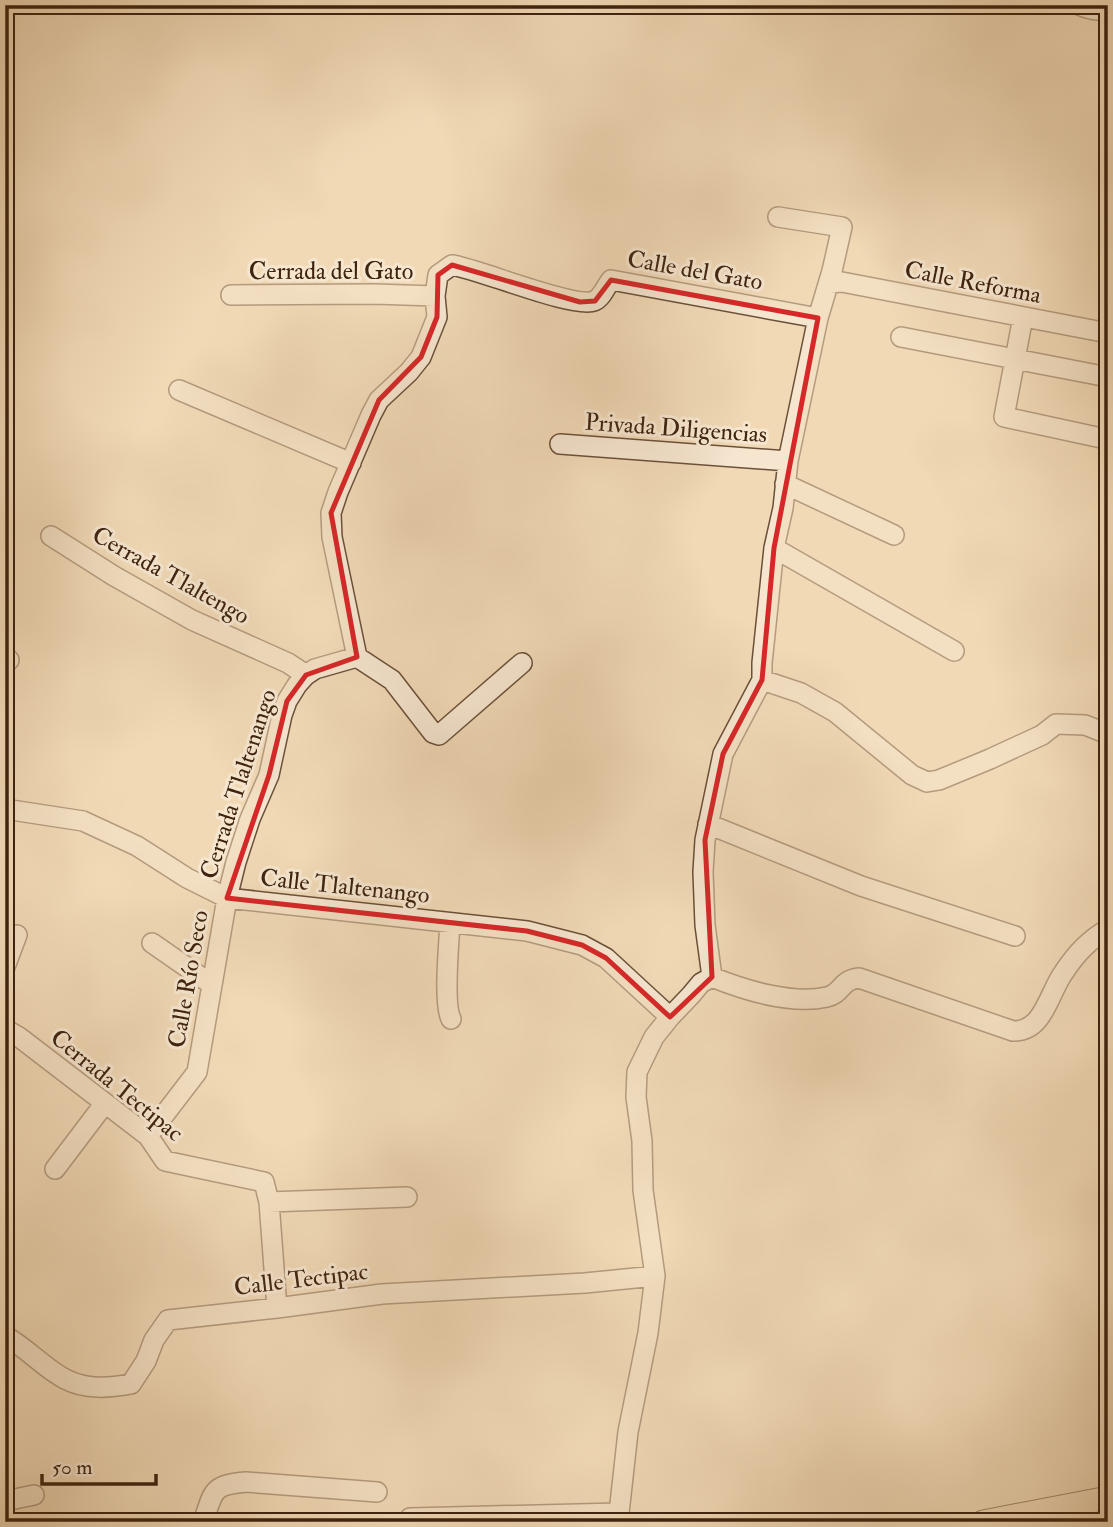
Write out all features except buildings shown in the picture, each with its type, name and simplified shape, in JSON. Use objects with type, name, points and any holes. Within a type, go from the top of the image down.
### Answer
[{"type":"main road","points":[[983,1522],[1108,1498]]},
{"type":"street","points":[[1079,5],[1088,9],[1108,9]]},
{"type":"street","points":[[712,977],[705,925],[705,840],[723,754],[762,680],[774,548],[783,508],[788,460],[818,318],[842,227],[778,217]]},
{"type":"street","name":"Cerrada del Gato","points":[[231,295],[435,296],[438,275],[452,265]]},
{"type":"street","name":"Calle del Gato","points":[[452,265],[580,302],[595,301],[611,280],[818,318]]},
{"type":"street","name":"Calle Reforma","points":[[829,283],[842,282],[1108,333]]},
{"type":"street","points":[[435,296],[437,317],[421,357],[379,400],[331,513],[332,537],[357,657],[393,680],[433,733],[439,734],[522,663]]},
{"type":"street","points":[[1023,317],[1003,417],[1105,439]]},
{"type":"street","points":[[901,337],[1108,377]]},
{"type":"street","points":[[179,390],[351,463]]},
{"type":"street","name":"Privada Diligencias","points":[[561,444],[788,460]]},
{"type":"street","points":[[785,484],[894,535]]},
{"type":"street","name":"Cerrada Tlaltengo","points":[[51,536],[114,576],[192,620],[288,663],[306,675]]},
{"type":"street","points":[[774,548],[954,651]]},
{"type":"street","name":"Cerrada Tlaltenango","points":[[227,898],[250,819],[269,775],[287,701],[297,685],[315,669],[357,657]]},
{"type":"street","points":[[762,680],[801,693],[835,712],[912,775],[928,782],[990,759],[1042,735],[1056,724],[1085,725],[1108,734]]},
{"type":"street","name":"Calle Tlaltenango","points":[[5,809],[83,821],[137,846],[227,898],[527,931],[582,945],[606,958],[670,1017]]},
{"type":"street","points":[[708,824],[861,886],[1015,936]]},
{"type":"street","name":"Calle Río Seco","points":[[148,1136],[197,1072],[227,898]]},
{"type":"street","points":[[450,923],[447,998],[451,1018]]},
{"type":"street","points":[[410,1518],[618,1517],[628,1432],[648,1333],[655,1276],[643,1190],[642,1142],[636,1097],[637,1072],[654,1037],[701,983],[712,977],[750,990],[804,999],[836,994],[845,982],[859,978],[1018,1032],[1036,1022],[1065,969],[1093,939],[1108,929]]},
{"type":"street","points":[[5,967],[17,935]]},
{"type":"street","points":[[152,943],[211,984]]},
{"type":"street","name":"Cerrada Tectipac","points":[[5,1029],[148,1136],[165,1161],[264,1182],[269,1202]]},
{"type":"street","points":[[55,1169],[105,1103]]},
{"type":"street","points":[[277,1308],[269,1202],[407,1197]]},
{"type":"street","name":"Calle Tectipac","points":[[5,1336],[66,1379],[90,1387],[110,1387],[131,1384],[146,1360],[154,1340],[168,1320],[382,1294],[585,1283],[655,1276]]},
{"type":"street","points":[[203,1522],[213,1493],[226,1484],[246,1482],[377,1492]]},
{"type":"street","points":[[5,1502],[34,1495]]},
{"type":"highlighted area","points":[[452,265],[580,302],[595,301],[611,280],[818,318],[774,548],[762,680],[723,754],[705,840],[712,977],[670,1017],[606,958],[582,945],[527,931],[227,898],[269,775],[287,701],[306,675],[357,657],[331,513],[379,400],[421,357],[437,317],[438,275]]}]
